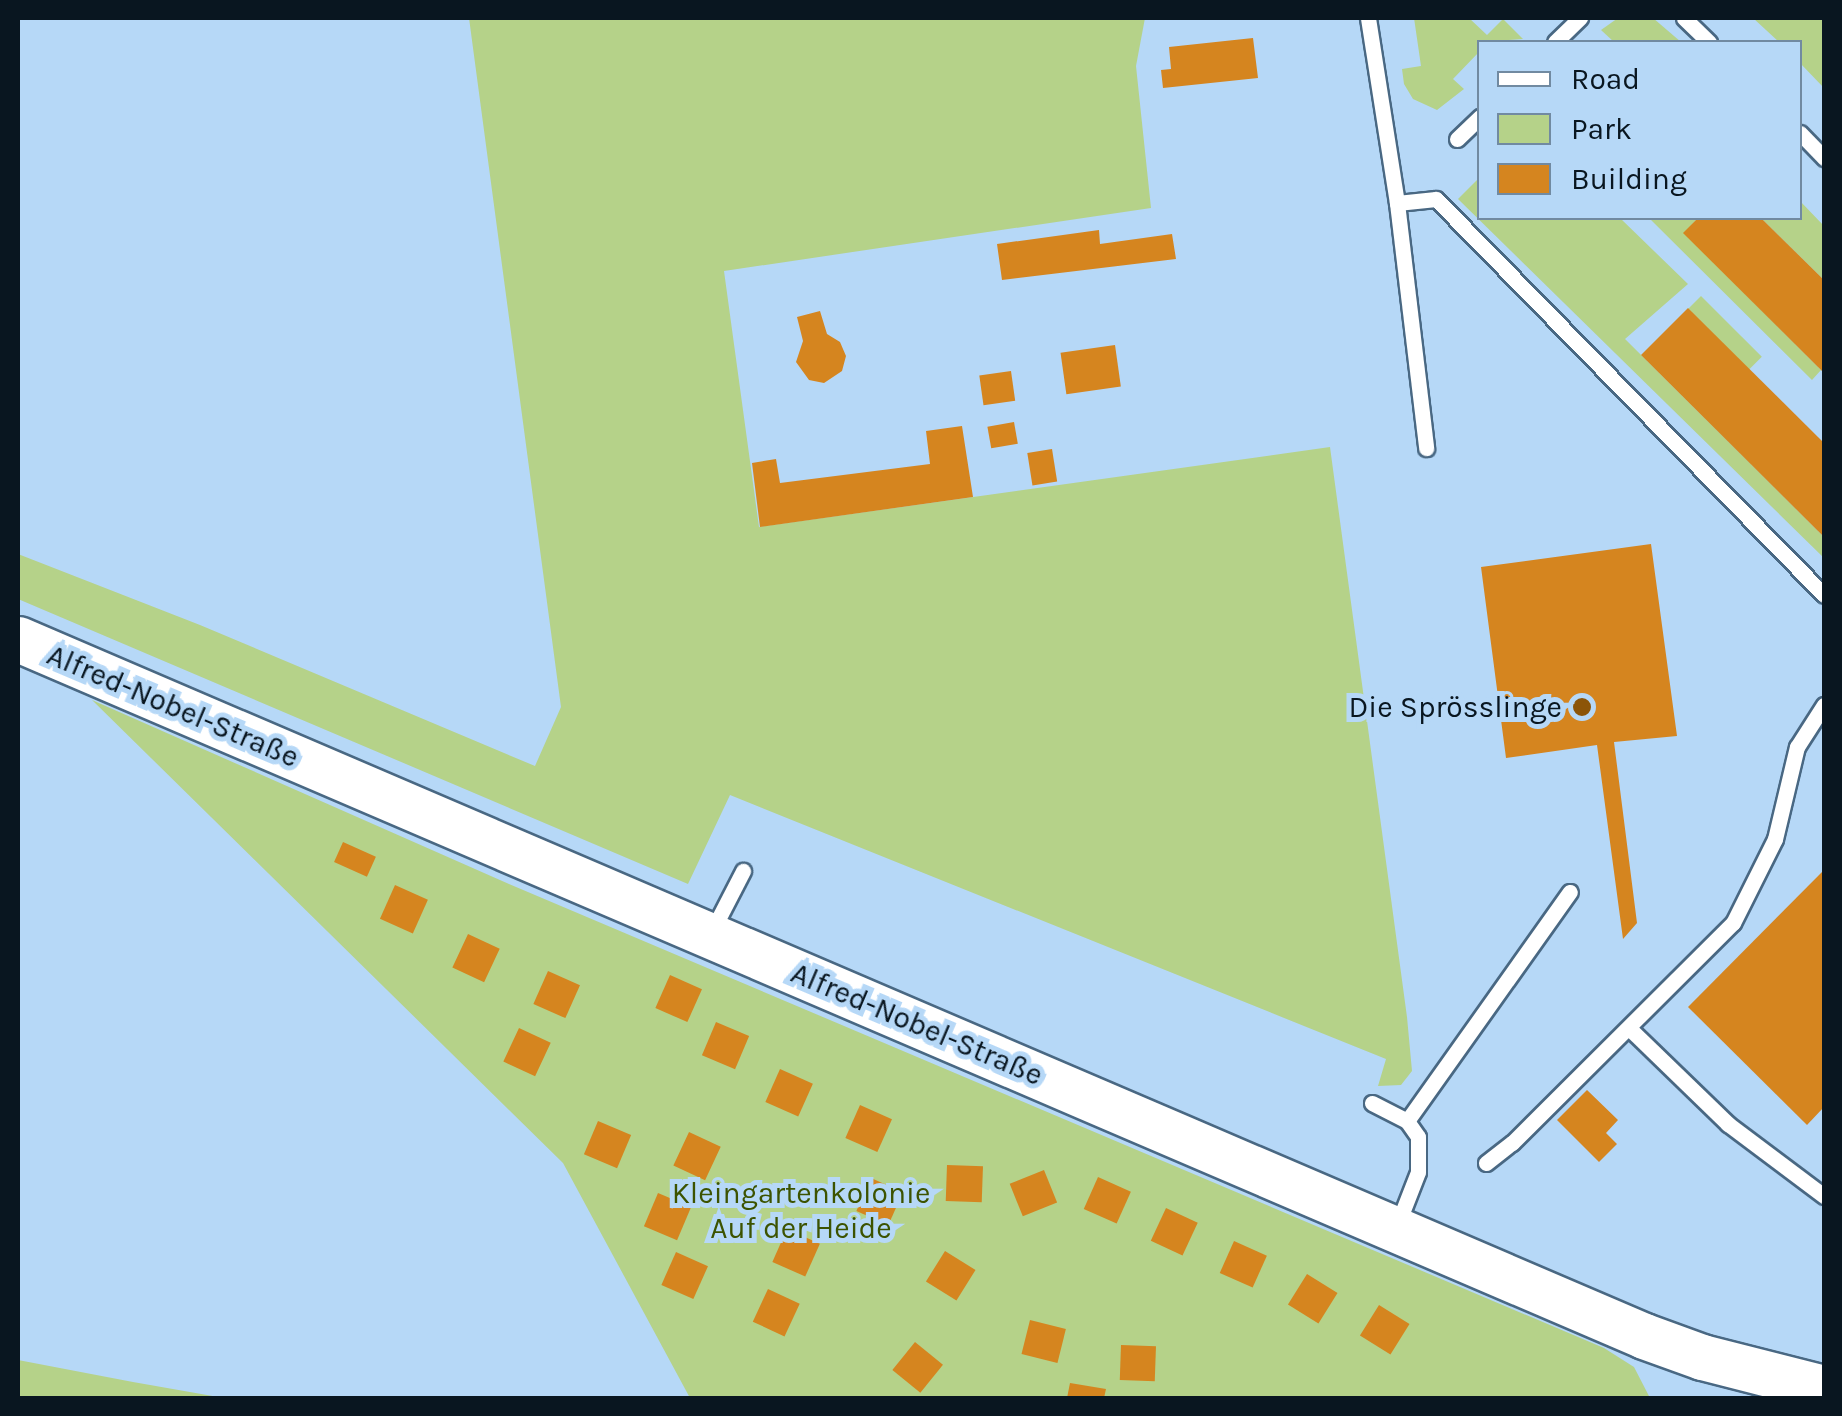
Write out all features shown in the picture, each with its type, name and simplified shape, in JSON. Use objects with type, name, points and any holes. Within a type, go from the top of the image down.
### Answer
[{"type":"street","name":"Alfred-Nobel-Straße","points":[[18,639],[1644,1336],[1702,1357],[1824,1388]]},
{"type":"lane","points":[[1368,18],[1397,203],[1426,448]]},
{"type":"lane","points":[[1557,40],[1580,18]]},
{"type":"lane","points":[[1684,18],[1708,40]]},
{"type":"lane","points":[[1457,139],[1477,120]]},
{"type":"lane","points":[[1802,135],[1824,158]]},
{"type":"lane","points":[[1397,203],[1436,199],[1824,595]]},
{"type":"lane","points":[[1486,1163],[1512,1143],[1733,923],[1775,839],[1797,748],[1824,705]]},
{"type":"lane","points":[[709,936],[743,871]]},
{"type":"lane","points":[[1407,1121],[1570,892]]},
{"type":"lane","points":[[1629,1028],[1728,1124],[1824,1196]]},
{"type":"lane","points":[[1372,1102],[1407,1121],[1418,1137],[1418,1172],[1395,1231]]},
{"type":"green space","points":[[469,18],[1145,18],[1136,66],[1151,208],[724,271],[759,527],[1330,447],[1407,1017],[1412,1071],[1401,1085],[1378,1086],[1386,1059],[730,795],[688,884],[18,599],[18,554],[200,625],[535,766],[561,707]]},
{"type":"green space","points":[[1414,18],[1469,18],[1487,35],[1503,19],[1523,39],[1477,40],[1477,54],[1453,79],[1464,89],[1437,110],[1413,99],[1404,84],[1402,69],[1421,66]]},
{"type":"green space","points":[[1618,18],[1653,18],[1679,40],[1612,40],[1601,30]]},
{"type":"green space","points":[[1753,18],[1824,18],[1824,88],[1802,65],[1802,40],[1777,40]]},
{"type":"green space","points":[[1477,180],[1477,218],[1458,199]]},
{"type":"green space","points":[[1802,203],[1824,226],[1824,280],[1763,220],[1802,220]]},
{"type":"green space","points":[[1479,220],[1622,220],[1688,284],[1625,339],[1824,537],[1824,558]]},
{"type":"green space","points":[[1651,220],[1696,220],[1684,233],[1821,370],[1812,380]]},
{"type":"green space","points":[[1701,296],[1762,357],[1749,370],[1688,309]]},
{"type":"green space","name":"Kleingartenkolonie Auf der Heide","points":[[92,700],[509,884],[1604,1348],[1634,1367],[1650,1398],[690,1398],[563,1163]]},
{"type":"green space","points":[[18,1360],[133,1382],[224,1398],[18,1398]]},
{"type":"building","points":[[1253,38],[1258,78],[1163,88],[1161,70],[1171,69],[1169,47]]},
{"type":"building","points":[[1696,220],[1763,220],[1824,280],[1824,373],[1683,233]]},
{"type":"building","points":[[1099,230],[1100,244],[1172,234],[1176,259],[1002,280],[997,244]]},
{"type":"building","points":[[1688,308],[1824,443],[1824,537],[1641,355]]},
{"type":"building","points":[[820,311],[827,334],[840,342],[846,356],[842,371],[824,383],[809,380],[796,362],[803,341],[797,317]]},
{"type":"building","points":[[1115,345],[1121,387],[1066,394],[1061,353]]},
{"type":"building","points":[[1011,371],[1015,401],[983,405],[979,375]]},
{"type":"building","points":[[1014,422],[1018,444],[991,448],[987,427]]},
{"type":"building","points":[[962,426],[973,497],[760,527],[752,463],[776,459],[780,483],[930,464],[926,431]]},
{"type":"building","points":[[1052,449],[1057,482],[1032,486],[1027,453]]},
{"type":"building","points":[[1651,544],[1677,736],[1614,742],[1637,923],[1623,939],[1597,745],[1506,758],[1481,567]]},
{"type":"building","points":[[343,842],[376,857],[367,877],[334,862]]},
{"type":"building","points":[[1824,870],[1824,1107],[1807,1125],[1688,1007]]},
{"type":"building","points":[[395,885],[428,900],[413,933],[380,919]]},
{"type":"building","points":[[468,934],[500,949],[484,982],[452,968]]},
{"type":"building","points":[[548,971],[580,985],[565,1018],[533,1004]]},
{"type":"building","points":[[670,975],[702,989],[687,1022],[655,1008]]},
{"type":"building","points":[[716,1022],[749,1036],[735,1069],[702,1055]]},
{"type":"building","points":[[519,1028],[551,1043],[535,1076],[503,1062]]},
{"type":"building","points":[[780,1069],[813,1084],[798,1117],[765,1102]]},
{"type":"building","points":[[1587,1090],[1618,1120],[1606,1133],[1617,1144],[1599,1162],[1557,1120]]},
{"type":"building","points":[[860,1105],[892,1119],[877,1152],[845,1138]]},
{"type":"building","points":[[598,1121],[631,1135],[617,1168],[584,1154]]},
{"type":"building","points":[[689,1132],[721,1147],[705,1180],[673,1166]]},
{"type":"building","points":[[947,1165],[983,1166],[982,1202],[946,1201]]},
{"type":"building","points":[[1044,1170],[1057,1202],[1023,1216],[1010,1184]]},
{"type":"building","points":[[1098,1177],[1131,1192],[1117,1224],[1084,1209]]},
{"type":"building","points":[[871,1178],[903,1192],[888,1225],[856,1211]]},
{"type":"building","points":[[658,1193],[691,1207],[677,1240],[644,1226]]},
{"type":"building","points":[[1166,1208],[1198,1223],[1183,1255],[1151,1241]]},
{"type":"building","points":[[787,1229],[820,1244],[805,1277],[772,1262]]},
{"type":"building","points":[[1234,1241],[1267,1256],[1253,1288],[1220,1273]]},
{"type":"building","points":[[945,1251],[976,1270],[956,1301],[926,1282]]},
{"type":"building","points":[[676,1252],[708,1266],[693,1299],[661,1285]]},
{"type":"building","points":[[1307,1274],[1338,1293],[1318,1324],[1288,1305]]},
{"type":"building","points":[[768,1289],[800,1304],[785,1336],[753,1322]]},
{"type":"building","points":[[1379,1305],[1410,1324],[1390,1355],[1360,1336]]},
{"type":"building","points":[[1030,1320],[1066,1329],[1057,1363],[1022,1354]]},
{"type":"building","points":[[915,1342],[943,1365],[920,1393],[892,1370]]},
{"type":"building","points":[[1121,1345],[1156,1346],[1155,1381],[1120,1380]]},
{"type":"building","points":[[1070,1383],[1106,1389],[1104,1398],[1067,1398]]},
{"type":"place","name":"Die Sprösslinge","points":[[1582,707]]}]
